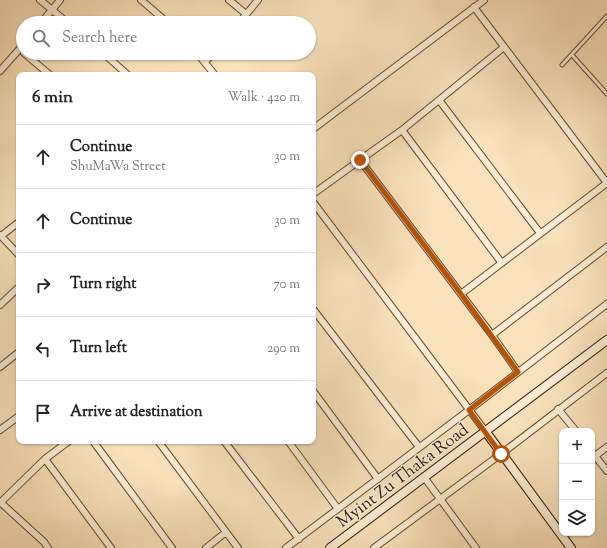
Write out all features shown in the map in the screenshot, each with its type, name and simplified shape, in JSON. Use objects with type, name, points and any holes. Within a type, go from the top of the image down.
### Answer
[{"type":"street","points":[[40,0],[60,16]]},
{"type":"street","points":[[48,16],[60,0]]},
{"type":"street","points":[[141,0],[160,16]]},
{"type":"street","points":[[230,0],[246,14],[258,0]]},
{"type":"street","points":[[316,127],[484,0]]},
{"type":"street","points":[[461,294],[501,262],[607,183],[474,7]]},
{"type":"street","points":[[316,192],[402,130],[504,47]]},
{"type":"street","points":[[0,71],[16,56]]},
{"type":"street","points":[[33,60],[47,72]]},
{"type":"street","points":[[111,60],[125,72]]},
{"type":"street","points":[[205,62],[213,72]]},
{"type":"street","points":[[439,100],[540,233]]},
{"type":"street","points":[[402,130],[501,262]]},
{"type":"street","points":[[360,160],[492,335],[518,372]]},
{"type":"street","points":[[316,206],[571,548]]},
{"type":"street","points":[[16,224],[1,235],[16,252]]},
{"type":"street","points":[[492,335],[607,247]]},
{"type":"street","points":[[0,305],[16,290]]},
{"type":"street","points":[[286,548],[607,304]]},
{"type":"street","points":[[316,313],[419,447]]},
{"type":"street","name":"Myint Zu Thaka Road","points":[[330,548],[607,340]]},
{"type":"street","points":[[0,367],[16,354]]},
{"type":"street","points":[[374,548],[607,373]]},
{"type":"street","points":[[316,395],[378,479]]},
{"type":"street","points":[[558,410],[573,428]]},
{"type":"street","points":[[0,430],[16,418]]},
{"type":"street","points":[[48,548],[44,542],[0,502],[45,459],[65,444]]},
{"type":"street","points":[[95,444],[172,548]]},
{"type":"street","points":[[160,444],[238,548]]},
{"type":"street","points":[[226,444],[299,538]]},
{"type":"street","points":[[290,444],[338,509]]},
{"type":"street","points":[[595,453],[607,447]]},
{"type":"street","points":[[595,455],[607,471]]},
{"type":"street","points":[[45,459],[111,548]]},
{"type":"street","points":[[424,477],[441,498],[474,547]]},
{"type":"street","points":[[206,548],[226,532]]},
{"type":"lane","points":[[562,65],[607,16]]},
{"type":"lane","points":[[572,55],[607,94]]},
{"type":"route","points":[[360,160],[492,335],[518,372],[469,410],[501,454]]}]
